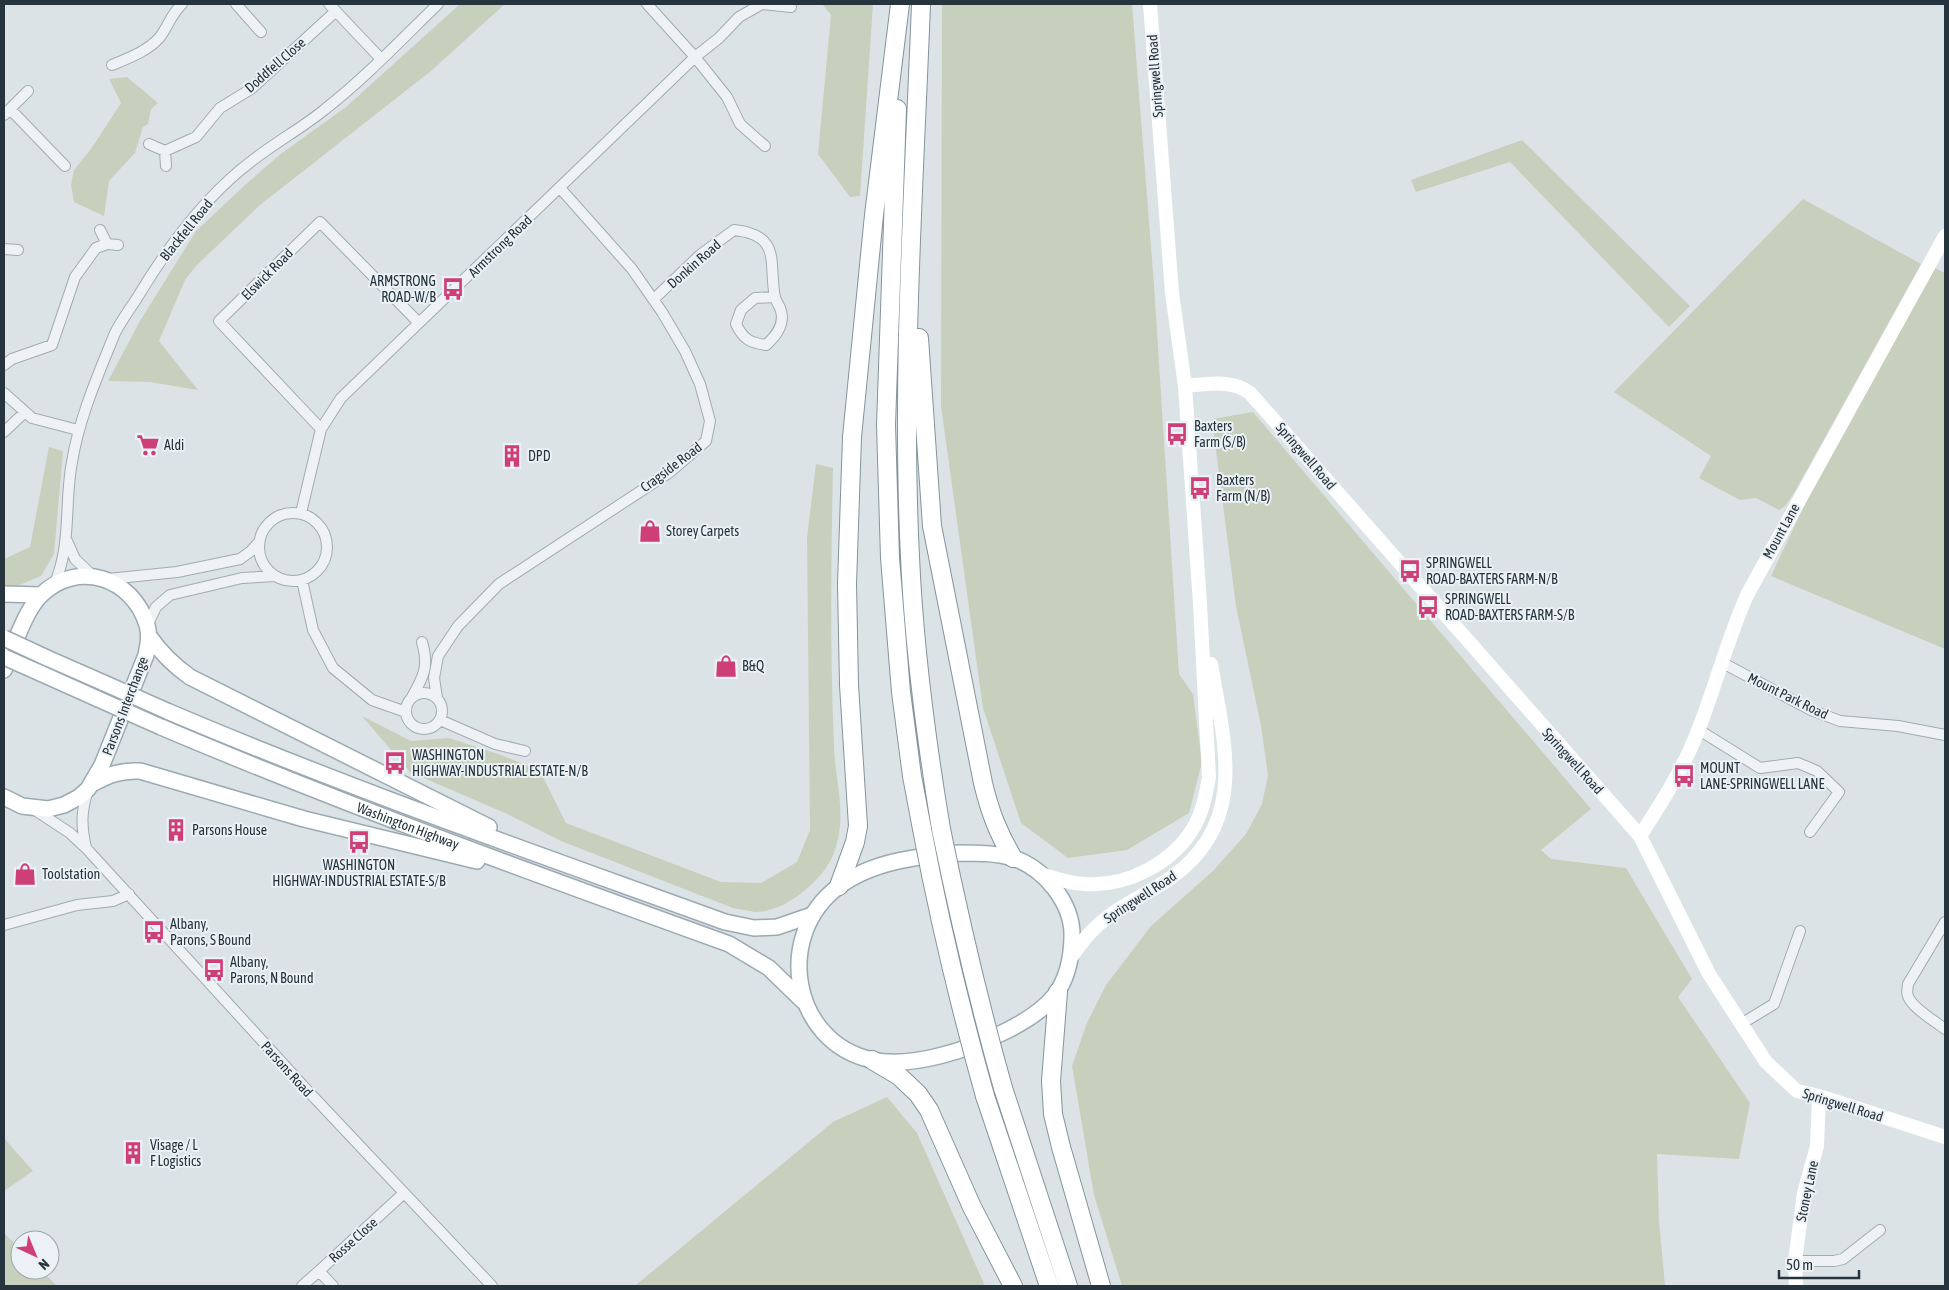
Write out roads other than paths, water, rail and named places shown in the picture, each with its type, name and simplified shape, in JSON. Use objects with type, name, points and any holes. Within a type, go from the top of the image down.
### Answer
[{"type":"highway","points":[[900,4],[886,426],[890,558],[901,692],[912,776],[945,945],[960,1008],[985,1096],[1049,1286]]},
{"type":"highway","points":[[839,886],[856,842],[858,826],[849,685],[848,564],[852,437],[874,215],[900,4]]},
{"type":"highway","points":[[922,4],[912,222],[907,422],[910,557],[920,691],[941,829],[958,916],[1004,1088],[1068,1286]]},
{"type":"highway","points":[[912,222],[932,526],[983,783],[991,814],[1000,836],[1013,858]]},
{"type":"highway","points":[[1058,992],[1051,1080],[1053,1114],[1060,1146],[1101,1286]]},
{"type":"highway","points":[[872,1060],[898,1076],[918,1094],[929,1110],[972,1207],[1013,1286]]},
{"type":"main road","name":"Springwell Road","points":[[1040,874],[1084,884],[1106,884],[1130,879],[1154,867],[1176,848],[1194,826],[1204,803],[1209,777],[1200,604],[1185,386],[1172,293],[1150,4]]},
{"type":"main road","name":"Mount Lane","points":[[1640,836],[1659,807],[1699,730],[1721,662],[1747,595],[1945,236]]},
{"type":"main road","name":"Springwell Road","points":[[1185,386],[1234,384],[1250,393],[1640,836],[1709,974],[1766,1062],[1797,1091],[1819,1096],[1945,1137]]},
{"type":"main road","points":[[4,670],[28,615],[41,595],[54,585],[80,577],[100,578],[125,590],[135,600],[140,606],[148,631],[162,655],[190,677],[548,858]]},
{"type":"main road","points":[[4,594],[41,595]]},
{"type":"main road","name":"Springwell Road","points":[[1072,956],[1085,938],[1097,926],[1115,912],[1172,877],[1185,866],[1199,852],[1219,818],[1226,791],[1225,744],[1200,604]]},
{"type":"main road","name":"Parsons Interchange","points":[[4,797],[27,807],[48,809],[64,805],[79,797],[90,787],[102,765],[146,655],[148,631]]},
{"type":"main road","name":"Washington Highway","points":[[4,638],[268,754],[366,792],[725,922],[754,928],[777,927],[812,915]]},
{"type":"main road","name":"Washington Highway","points":[[4,657],[160,727],[271,773],[540,876],[729,944],[770,968],[806,1004]]},
{"type":"main road","points":[[90,787],[109,775],[126,770],[140,772],[304,819],[540,876]]},
{"type":"main road","points":[[4,810],[27,807]]},
{"type":"main road","points":[[959,853],[991,854],[1013,858],[1040,874],[1056,890],[1067,911],[1072,933],[1072,956],[1067,975],[1058,992],[1041,1012],[997,1036],[974,1045],[903,1062],[872,1060],[855,1054],[832,1039],[814,1019],[806,1004],[800,986],[798,968],[799,950],[804,932],[812,915],[824,899],[839,886],[865,872],[896,862],[927,856],[959,853]]},
{"type":"main road","name":"Stoney Lane","points":[[1796,1286],[1795,1261],[1804,1193],[1817,1146],[1819,1096]]},
{"type":"street","points":[[112,65],[142,51],[160,38],[177,8],[182,4]]},
{"type":"street","points":[[237,4],[261,32]]},
{"type":"street","name":"Blackfell Road","points":[[54,585],[62,566],[67,540],[67,498],[78,430],[116,331],[154,268],[206,204],[252,161],[324,110],[381,60],[438,4]]},
{"type":"street","name":"Armstrong Road","points":[[301,513],[321,429],[341,398],[739,17],[762,4],[791,7]]},
{"type":"street","points":[[651,5],[727,97],[740,124],[765,146]]},
{"type":"street","points":[[332,7],[381,60]]},
{"type":"street","name":"Doddfell Close","points":[[165,151],[196,138],[220,108],[252,89],[332,7]]},
{"type":"street","points":[[28,91],[7,112],[65,166]]},
{"type":"street","points":[[149,144],[165,151],[166,166]]},
{"type":"street","name":"Cragside Road","points":[[436,698],[434,678],[438,656],[458,626],[499,584],[670,472],[706,441],[710,422],[700,384],[685,352],[654,299],[632,269],[560,188]]},
{"type":"street","name":"Elswick Road","points":[[321,429],[219,322],[320,222],[420,323]]},
{"type":"street","points":[[100,230],[107,244]]},
{"type":"street","name":"Donkin Road","points":[[654,299],[700,255],[734,230],[745,231],[768,245],[773,261],[775,297],[782,313],[781,327],[776,336],[766,344],[754,343],[741,334],[736,324],[741,310],[755,298],[775,297]]},
{"type":"street","points":[[4,365],[12,359],[52,345],[75,277],[96,248],[107,244],[118,245]]},
{"type":"street","points":[[4,249],[18,250]]},
{"type":"street","points":[[4,393],[32,418],[78,430]]},
{"type":"street","points":[[4,432],[24,412]]},
{"type":"street","points":[[148,631],[156,607],[170,595],[242,578],[275,576],[292,581],[302,580],[311,576],[320,568],[327,548],[322,528],[312,518],[301,513],[284,514],[273,518],[261,533],[258,553],[261,561],[275,576]]},
{"type":"street","name":"Blackfell Road","points":[[67,540],[75,559],[100,578]]},
{"type":"street","points":[[100,578],[177,572],[236,560],[251,551],[258,543]]},
{"type":"street","points":[[302,580],[313,630],[333,668],[372,700],[406,712]]},
{"type":"street","points":[[412,698],[424,693],[436,698],[442,708],[440,720],[432,728],[422,730],[410,723],[406,706],[424,676],[426,661],[422,642],[431,647],[438,656]]},
{"type":"street","name":"Mount Park Road","points":[[1721,662],[1811,710],[1840,721],[1898,726],[1945,735]]},
{"type":"street","points":[[440,720],[495,744],[525,751]]},
{"type":"street","points":[[1699,730],[1760,768],[1798,763],[1817,771],[1839,792],[1810,832]]},
{"type":"street","points":[[86,848],[82,827],[83,805],[90,787]]},
{"type":"street","name":"Parsons Road","points":[[27,807],[70,832],[86,848],[403,1194],[492,1286]]},
{"type":"street","points":[[4,925],[77,905],[113,901],[129,894]]},
{"type":"street","points":[[1945,922],[1908,984],[1907,990],[1912,1003],[1945,1029]]},
{"type":"street","points":[[1741,1024],[1774,1004],[1800,931]]},
{"type":"street","name":"Rosse Close","points":[[333,1286],[319,1271],[403,1194]]},
{"type":"street","points":[[1795,1261],[1834,1261],[1843,1259],[1880,1230]]},
{"type":"street","points":[[302,1286],[319,1271]]},
{"type":"place","name":"ARMSTRONG ROAD-W/B","points":[[453,289]]},
{"type":"place","name":"Baxters Farm (S/B)","points":[[1177,434]]},
{"type":"place","name":"Aldi","points":[[148,445]]},
{"type":"place","name":"DPD","points":[[512,456]]},
{"type":"place","name":"Baxters Farm (N/B)","points":[[1200,488]]},
{"type":"place","name":"Storey Carpets","points":[[650,531]]},
{"type":"place","name":"SPRINGWELL ROAD-BAXTERS FARM-N/B","points":[[1410,571]]},
{"type":"place","name":"SPRINGWELL ROAD-BAXTERS FARM-S/B","points":[[1428,607]]},
{"type":"place","name":"B&Q","points":[[726,666]]},
{"type":"place","name":"WASHINGTON HIGHWAY-INDUSTRIAL ESTATE-N/B","points":[[395,763]]},
{"type":"place","name":"MOUNT LANE-SPRINGWELL LANE","points":[[1684,776]]},
{"type":"place","name":"Parsons House","points":[[176,830]]},
{"type":"place","name":"WASHINGTON HIGHWAY-INDUSTRIAL ESTATE-S/B","points":[[359,842]]},
{"type":"place","name":"Toolstation","points":[[25,874]]},
{"type":"place","name":"Albany, Parons, S Bound","points":[[154,932]]},
{"type":"place","name":"Albany, Parons, N Bound","points":[[214,970]]},
{"type":"place","name":"Visage / L F Logistics","points":[[133,1153]]}]
